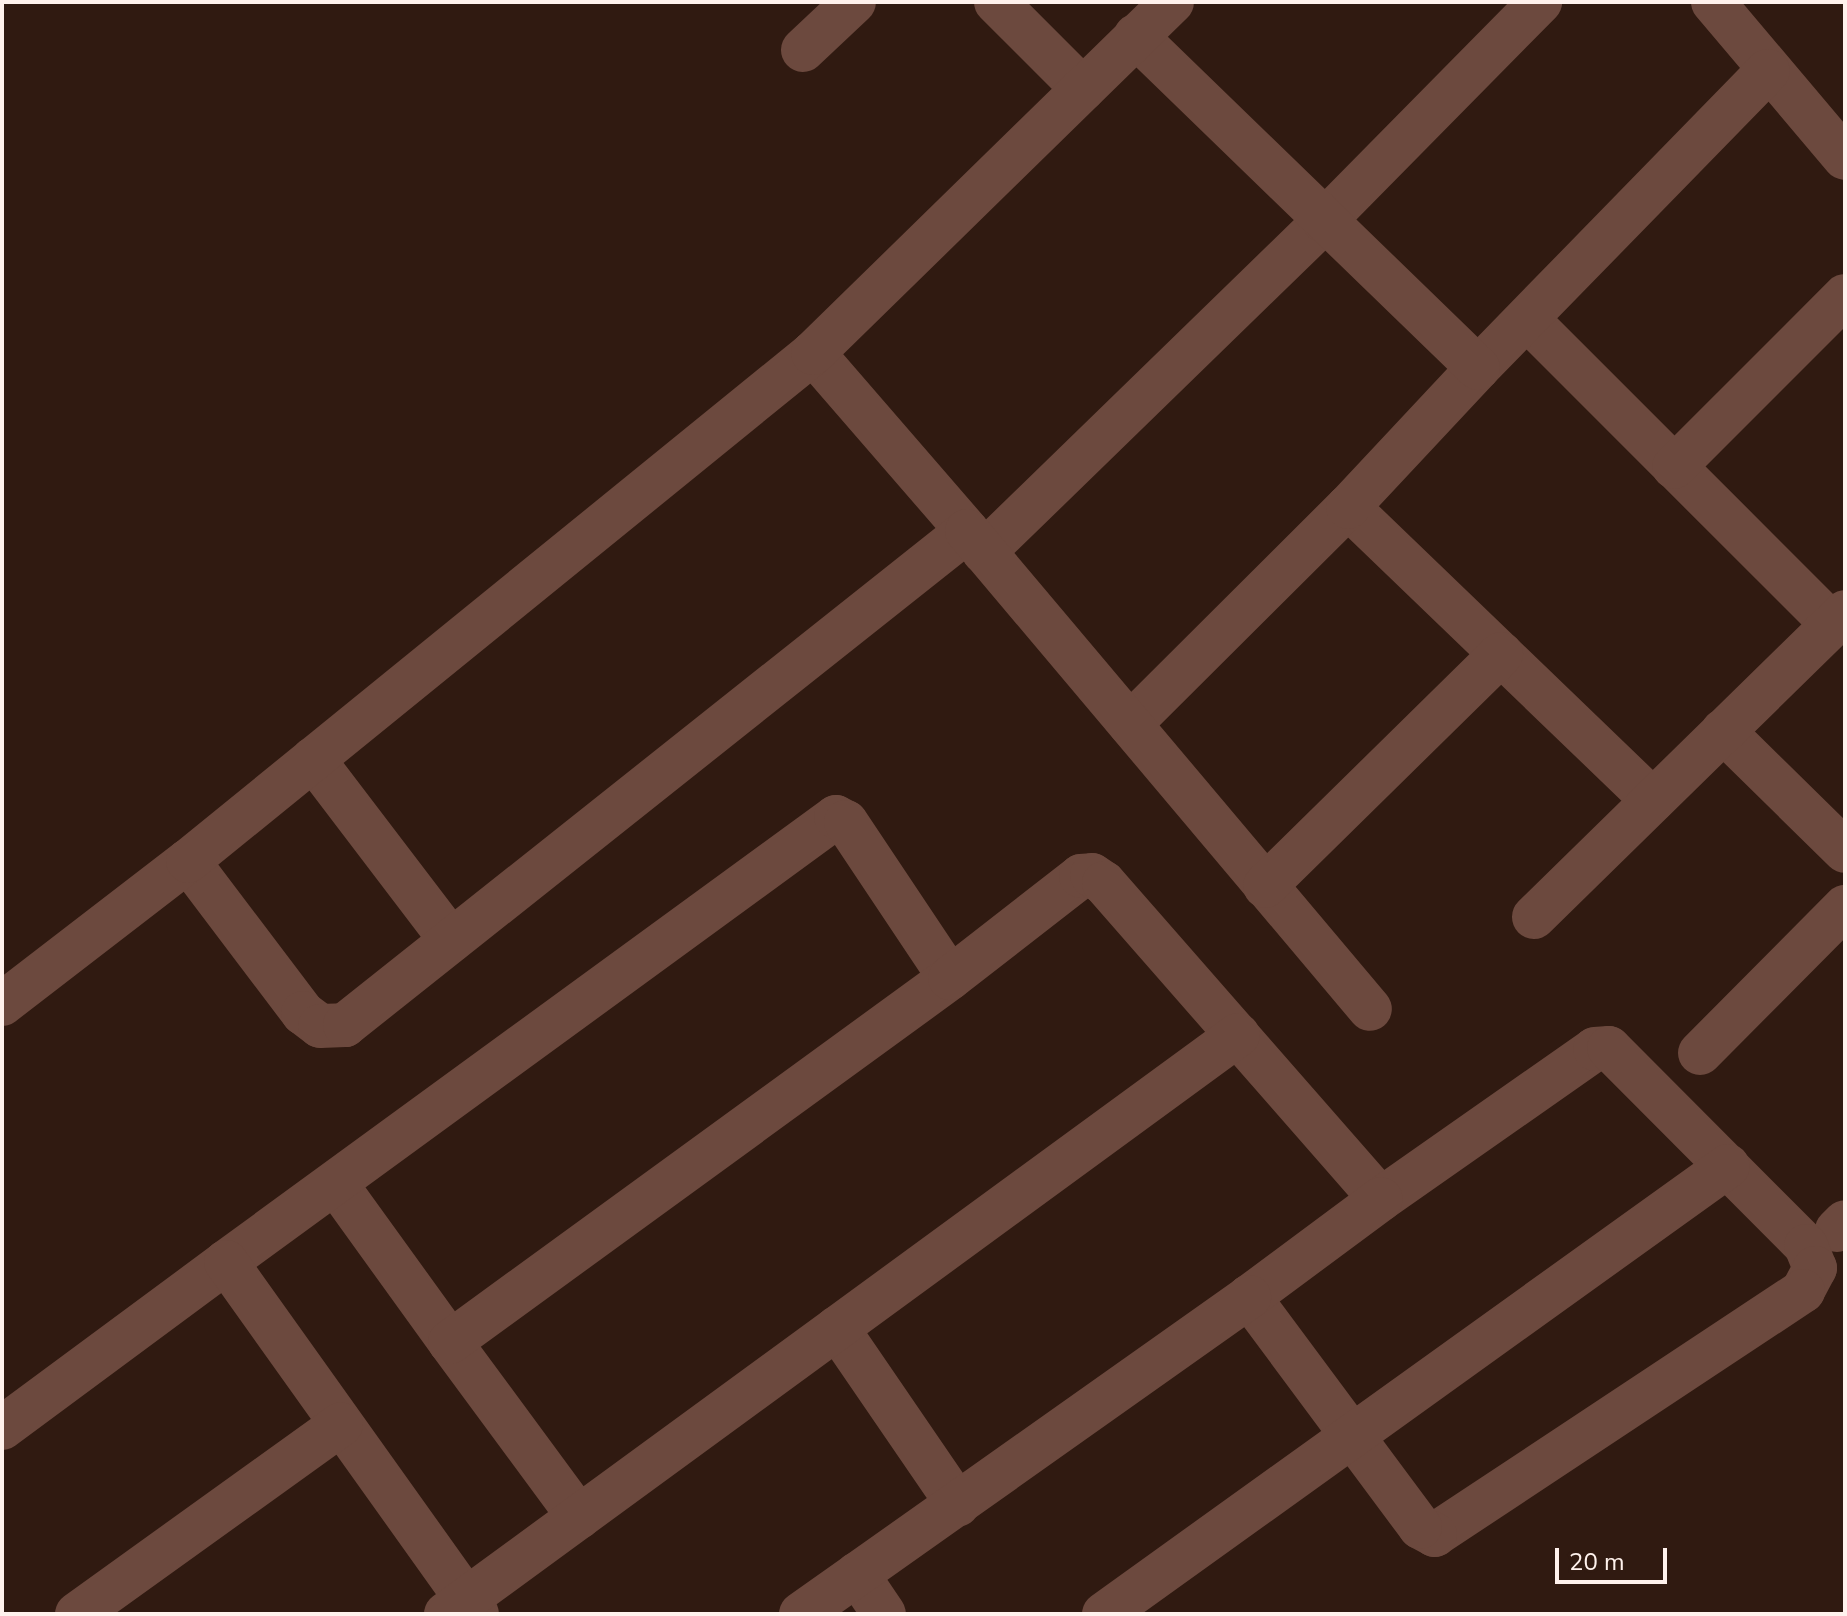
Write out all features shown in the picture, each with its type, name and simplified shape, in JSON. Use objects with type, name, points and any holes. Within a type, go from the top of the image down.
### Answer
[{"type":"street","points":[[803,50],[854,2]]},
{"type":"street","points":[[996,2],[1083,89]]},
{"type":"street","points":[[2,1004],[188,861],[813,353],[1172,2]]},
{"type":"street","points":[[188,861],[303,1013],[320,1026],[345,1025],[451,940],[976,542],[1324,221],[1540,2]]},
{"type":"street","points":[[1713,2],[1768,71],[1845,158]]},
{"type":"street","points":[[1136,36],[1478,368]]},
{"type":"street","points":[[1130,724],[1348,507],[1478,368],[1768,71]]},
{"type":"street","points":[[1674,467],[1845,296]]},
{"type":"street","points":[[1527,319],[1674,467],[1839,618],[1534,917]]},
{"type":"street","points":[[813,353],[1370,1009]]},
{"type":"street","points":[[1348,507],[1653,800]]},
{"type":"street","points":[[1265,886],[1501,654]]},
{"type":"street","points":[[1723,731],[1845,851]]},
{"type":"street","points":[[313,759],[451,940]]},
{"type":"street","points":[[2,1428],[825,822],[836,817],[846,822],[950,978]]},
{"type":"street","points":[[450,1342],[950,978],[1081,876],[1092,875],[1104,883],[1381,1199]]},
{"type":"street","points":[[1700,1053],[1845,907]]},
{"type":"street","points":[[226,1262],[341,1424],[463,1609],[579,1517],[1238,1035]]},
{"type":"street","points":[[801,1614],[1595,1049],[1609,1048],[1728,1166],[1806,1246],[1815,1268],[1803,1291],[1435,1535],[1420,1527],[1249,1297]]},
{"type":"street","points":[[1104,1614],[1728,1166]]},
{"type":"street","points":[[336,1184],[579,1517]]},
{"type":"street","points":[[837,1328],[958,1505]]},
{"type":"street","points":[[77,1614],[341,1424]]},
{"type":"street","points":[[857,1574],[884,1614]]}]
